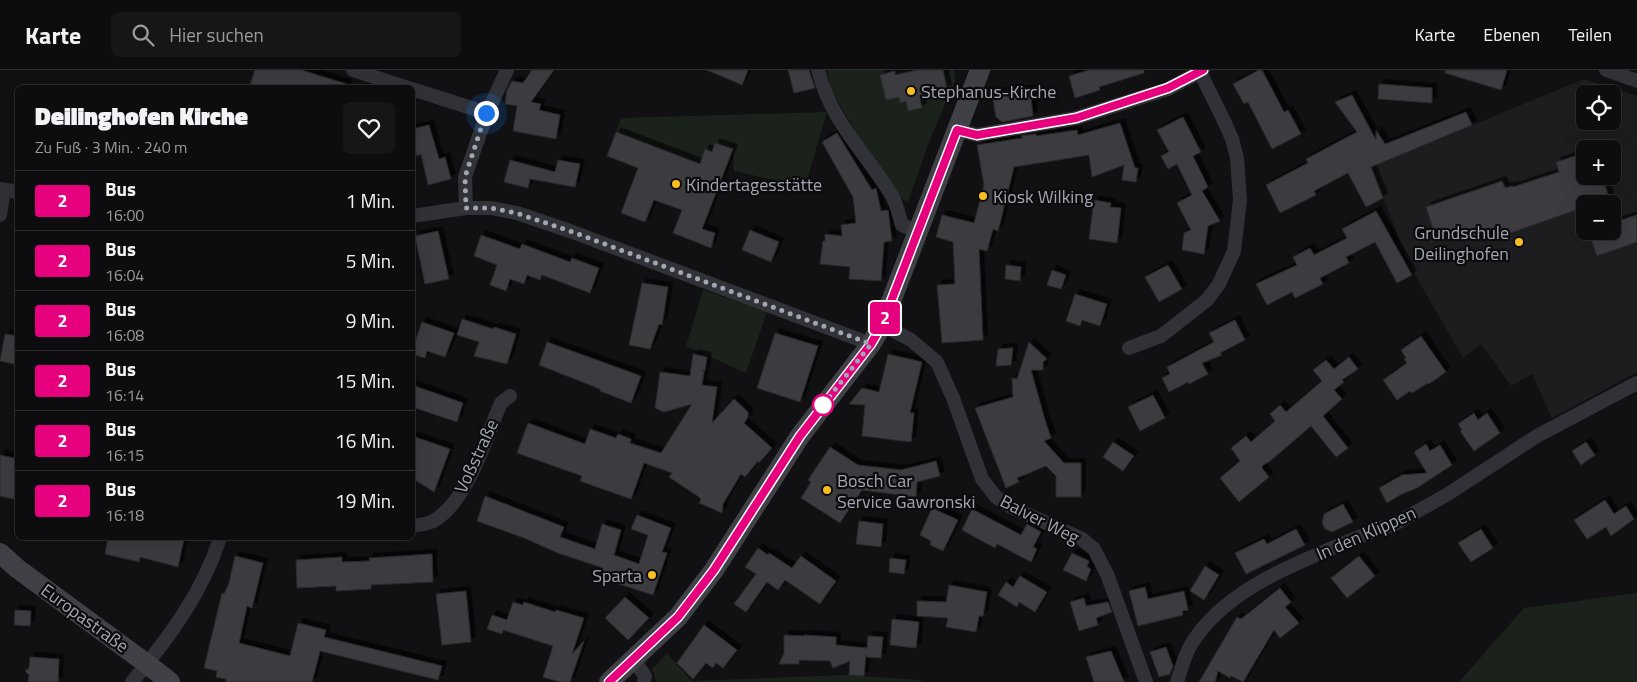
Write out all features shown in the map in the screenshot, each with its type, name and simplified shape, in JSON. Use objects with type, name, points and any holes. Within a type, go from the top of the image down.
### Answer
[{"type":"main road","points":[[609,682],[678,617],[714,570],[800,436],[871,344],[882,325],[980,70]]},
{"type":"main road","name":"Europastraße","points":[[0,553],[18,569],[170,682]]},
{"type":"street","points":[[353,70],[399,85]]},
{"type":"street","points":[[466,208],[465,177],[486,113],[507,70]]},
{"type":"street","points":[[818,70],[823,91],[843,128],[894,198],[902,225],[917,231]]},
{"type":"street","points":[[1606,70],[1637,81]]},
{"type":"street","points":[[957,130],[977,135],[1076,118],[1168,88],[1202,71],[1226,123],[1237,158],[1240,200],[1234,251],[1219,284],[1208,300],[1161,336],[1129,348]]},
{"type":"street","points":[[415,90],[486,113]]},
{"type":"street","points":[[0,214],[7,190]]},
{"type":"street","points":[[415,216],[466,208],[491,208],[516,213],[570,231],[871,344]]},
{"type":"street","name":"Balver Weg","points":[[882,325],[911,340],[937,362],[953,398],[982,480],[988,489],[1011,507],[1082,538],[1094,549],[1107,574],[1146,682]]},
{"type":"street","name":"In den Klippen","points":[[1177,682],[1184,659],[1195,637],[1215,614],[1238,596],[1295,564],[1381,528],[1393,525],[1448,494],[1538,436],[1637,383]]},
{"type":"street","name":"Voßstraße","points":[[415,525],[434,520],[455,501],[468,480],[501,403],[510,396]]},
{"type":"street","points":[[132,682],[148,664],[188,608],[214,558],[219,540]]},
{"type":"street","points":[[634,660],[645,676],[644,682]]},
{"type":"shaded area","points":[[827,70],[954,70],[955,81],[929,142],[908,202],[900,198],[869,155],[831,89]]},
{"type":"shaded area","name":"Grundschule Deilinghofen","points":[[1584,79],[1603,85],[1576,85],[1576,130],[1621,130],[1621,91],[1637,96],[1637,372],[1552,418],[1532,374],[1511,386],[1481,344],[1463,358],[1405,254],[1371,167]]},
{"type":"shaded area","points":[[827,112],[805,187],[734,171],[733,149],[716,143],[712,152],[705,149],[700,164],[616,132],[621,118]]},
{"type":"shaded area","points":[[703,290],[767,312],[746,373],[686,346]]},
{"type":"shaded area","points":[[1637,593],[1637,682],[1459,682],[1524,608]]},
{"type":"shaded area","points":[[667,653],[692,681],[845,675],[921,680],[921,682],[656,682],[652,669]]},
{"type":"building","points":[[255,70],[301,70],[347,84],[347,85],[250,85]]},
{"type":"building","points":[[532,70],[554,70],[531,102],[541,104],[539,110],[560,115],[556,139],[513,131],[517,106],[505,104],[507,90],[512,81],[523,83]]},
{"type":"building","points":[[707,70],[748,70],[742,85]]},
{"type":"building","points":[[788,70],[809,70],[815,88],[794,93]]},
{"type":"building","name":"Stephanus-Kirche","points":[[918,70],[943,70],[947,89],[930,93],[930,96],[920,99],[922,108],[908,111],[906,101],[900,103],[899,97],[886,100],[880,75],[895,71],[895,75]]},
{"type":"building","points":[[1089,70],[1144,70],[1144,73],[1099,87],[1100,90],[1075,98],[1069,76]]},
{"type":"building","points":[[1262,70],[1284,112],[1288,110],[1301,134],[1272,149],[1248,102],[1244,104],[1233,84]]},
{"type":"building","points":[[1446,70],[1507,70],[1501,90],[1445,73]]},
{"type":"building","points":[[1379,84],[1432,88],[1432,103],[1378,99]]},
{"type":"building","points":[[1030,89],[1033,116],[1002,122],[996,117],[992,94],[1004,92],[1005,94]]},
{"type":"building","points":[[1352,95],[1376,140],[1376,130],[1385,144],[1466,112],[1472,125],[1371,167],[1383,198],[1366,207],[1348,173],[1314,191],[1316,195],[1280,213],[1266,185],[1308,163],[1306,159],[1357,132],[1335,102]]},
{"type":"building","points":[[1183,117],[1201,152],[1193,156],[1208,187],[1202,191],[1220,221],[1208,226],[1204,254],[1182,250],[1184,233],[1191,230],[1177,203],[1192,195],[1177,164],[1168,169],[1161,156],[1169,152],[1157,130]]},
{"type":"building","points":[[1120,123],[1135,168],[1138,168],[1136,182],[1122,180],[1124,165],[1092,177],[1089,155],[1014,167],[998,231],[993,229],[987,251],[979,249],[983,340],[942,343],[937,285],[955,284],[953,242],[936,237],[942,215],[974,223],[984,185],[977,145],[1023,138],[1021,136],[1036,134],[1036,136],[1077,130],[1078,135]]},
{"type":"building","points":[[429,125],[439,159],[445,157],[451,179],[428,185],[421,154],[417,156],[415,150],[415,128]]},
{"type":"building","name":"Kindertagesstätte","points":[[616,132],[700,164],[705,149],[712,152],[715,143],[733,149],[702,229],[715,233],[711,248],[673,233],[682,210],[654,200],[645,222],[621,213],[638,168],[607,156]]},
{"type":"building","points":[[837,133],[872,190],[876,188],[881,211],[888,210],[892,241],[884,242],[881,281],[849,279],[850,267],[820,264],[825,234],[842,236],[841,225],[856,223],[853,197],[822,142]]},
{"type":"building","points":[[1576,156],[1576,185],[1605,185],[1608,195],[1576,195],[1576,210],[1493,239],[1490,232],[1463,241],[1460,230],[1436,238],[1426,207],[1502,181],[1505,188],[1513,187],[1559,172],[1556,162]]},
{"type":"building","points":[[510,160],[555,172],[558,160],[580,164],[575,187],[530,179],[528,188],[504,182]]},
{"type":"building","points":[[1094,200],[1111,203],[1110,207],[1121,208],[1117,243],[1089,239]]},
{"type":"building","points":[[1376,211],[1412,275],[1397,283],[1375,242],[1346,257],[1349,263],[1320,278],[1323,284],[1295,298],[1292,292],[1267,305],[1256,284],[1297,265],[1293,257],[1310,248],[1314,255],[1347,238],[1342,229]]},
{"type":"building","points":[[1637,215],[1637,242],[1597,256],[1591,240],[1621,240],[1621,220]]},
{"type":"building","points":[[750,230],[779,242],[771,262],[742,250]]},
{"type":"building","points":[[438,231],[449,279],[425,284],[415,236]]},
{"type":"building","points":[[481,235],[520,249],[522,244],[570,262],[572,258],[599,268],[590,293],[542,275],[540,280],[527,275],[524,284],[510,279],[506,291],[490,285],[497,265],[474,256]]},
{"type":"building","points":[[1006,265],[1021,267],[1020,281],[1005,279]]},
{"type":"building","points":[[1168,265],[1182,289],[1159,302],[1145,277]]},
{"type":"building","points":[[1052,270],[1066,275],[1061,289],[1047,285]]},
{"type":"building","points":[[642,283],[668,287],[662,325],[659,324],[650,349],[629,345]]},
{"type":"building","points":[[1075,294],[1107,304],[1100,326],[1082,320],[1080,326],[1066,321]]},
{"type":"building","points":[[462,319],[516,334],[507,364],[474,356],[479,342],[457,335]]},
{"type":"building","points":[[1235,320],[1245,340],[1220,353],[1222,355],[1202,363],[1208,374],[1169,392],[1162,378],[1170,374],[1167,367],[1214,342],[1209,333]]},
{"type":"building","points":[[422,322],[454,333],[445,357],[427,351],[425,358],[415,355],[415,342]]},
{"type":"building","points":[[775,333],[818,346],[800,402],[757,388]]},
{"type":"building","points":[[5,334],[15,336],[15,364],[0,361]]},
{"type":"building","points":[[1421,336],[1446,372],[1429,384],[1412,393],[1410,391],[1397,400],[1383,380],[1407,363],[1401,350]]},
{"type":"building","points":[[547,342],[641,376],[631,403],[539,365]]},
{"type":"building","points":[[1029,342],[1047,359],[1043,362],[1043,370],[1031,370],[1051,438],[1044,441],[1064,463],[1081,463],[1081,497],[1056,497],[1056,476],[1046,466],[1017,478],[1019,482],[1006,488],[975,408],[1013,397],[1012,378],[1017,379]]},
{"type":"building","points":[[1013,348],[1011,365],[996,366],[998,349]]},
{"type":"building","points":[[693,354],[707,357],[705,371],[702,370],[704,372],[702,385],[717,387],[712,423],[734,399],[748,412],[748,417],[744,423],[772,448],[745,477],[741,474],[723,504],[722,513],[699,503],[701,499],[699,497],[669,477],[672,473],[644,463],[631,499],[580,481],[582,476],[517,453],[528,423],[585,444],[590,429],[616,438],[618,434],[631,439],[630,443],[661,453],[692,404],[664,412],[655,408],[660,372],[690,376]]},
{"type":"building","points":[[888,354],[922,362],[910,413],[914,413],[911,442],[862,436],[865,405],[849,404],[862,388],[879,392]]},
{"type":"building","points":[[1349,357],[1358,369],[1342,380],[1344,382],[1334,390],[1342,399],[1323,416],[1348,448],[1336,457],[1311,426],[1263,465],[1262,468],[1269,477],[1239,502],[1220,478],[1240,461],[1231,448],[1246,436],[1251,442],[1275,421],[1270,414],[1280,405],[1286,412],[1322,381],[1313,370],[1326,360],[1334,369]]},
{"type":"building","points":[[415,386],[463,403],[457,422],[415,408]]},
{"type":"building","points":[[1153,395],[1165,418],[1140,431],[1128,407]]},
{"type":"building","points":[[1474,413],[1478,420],[1487,413],[1500,433],[1474,451],[1460,431],[1462,430],[1458,424]]},
{"type":"building","points":[[415,437],[450,449],[434,492],[415,480]]},
{"type":"building","points":[[1113,442],[1134,456],[1123,471],[1103,457]]},
{"type":"building","points":[[1586,442],[1595,455],[1581,465],[1572,451]]},
{"type":"building","points":[[1426,444],[1430,451],[1440,445],[1452,465],[1417,488],[1387,503],[1379,488],[1402,475],[1427,473],[1414,452]]},
{"type":"building","points":[[830,447],[858,465],[901,470],[936,461],[940,476],[917,482],[916,497],[862,490],[840,523],[801,498],[811,482],[808,480]]},
{"type":"building","points":[[0,455],[15,458],[15,499],[0,496]]},
{"type":"building","points":[[485,496],[564,527],[560,537],[595,549],[602,524],[621,530],[614,555],[639,564],[648,535],[631,529],[637,515],[671,528],[662,552],[667,553],[653,595],[600,578],[603,568],[558,553],[477,521]]},
{"type":"building","points":[[1605,500],[1614,514],[1626,506],[1634,519],[1611,536],[1606,527],[1587,539],[1574,520]]},
{"type":"building","points":[[1343,504],[1353,522],[1332,532],[1325,529],[1322,523],[1324,514]]},
{"type":"building","points":[[932,508],[958,520],[943,551],[930,545],[931,541],[920,535]]},
{"type":"building","points":[[972,509],[1021,535],[1027,524],[1041,532],[1033,547],[1037,549],[1031,562],[997,544],[995,548],[962,530]]},
{"type":"building","points":[[859,521],[883,524],[881,547],[856,544]]},
{"type":"building","points":[[1296,529],[1305,545],[1246,574],[1235,553],[1264,539],[1267,544]]},
{"type":"building","points":[[1481,529],[1493,548],[1471,562],[1458,543]]},
{"type":"building","points":[[108,540],[184,540],[178,567],[140,557],[139,562],[105,554]]},
{"type":"building","points":[[758,548],[792,568],[801,556],[836,581],[820,604],[785,580],[778,590],[767,582],[746,612],[734,604],[756,574],[745,567]]},
{"type":"building","points":[[1072,553],[1089,561],[1087,567],[1091,569],[1086,581],[1063,570]]},
{"type":"building","points":[[432,554],[433,582],[371,585],[371,589],[336,591],[336,586],[297,588],[296,560],[342,557],[342,562],[370,561],[369,558]]},
{"type":"building","points":[[235,556],[263,563],[252,608],[247,606],[239,643],[290,656],[298,623],[326,630],[324,637],[442,666],[438,680],[320,651],[312,682],[226,682],[226,679],[216,677],[217,671],[204,668],[222,593],[224,594],[229,583]]},
{"type":"building","points":[[1359,556],[1375,576],[1347,598],[1331,578]]},
{"type":"building","points":[[890,558],[906,560],[904,574],[889,572]]},
{"type":"building","points":[[1205,566],[1219,575],[1204,600],[1190,591]]},
{"type":"building","points":[[1020,576],[1047,592],[1035,612],[1019,602],[1017,607],[998,595],[1006,582],[1013,587]]},
{"type":"building","points":[[949,585],[987,592],[983,616],[979,616],[976,632],[946,627],[948,618],[917,616],[917,601],[946,602]]},
{"type":"building","points":[[1145,587],[1148,599],[1184,591],[1188,610],[1182,611],[1183,615],[1138,626],[1129,591]]},
{"type":"building","points":[[1280,588],[1291,602],[1285,607],[1299,623],[1280,638],[1274,630],[1243,682],[1231,676],[1230,678],[1218,671],[1215,682],[1199,682],[1237,617],[1241,619]]},
{"type":"building","points":[[466,591],[471,642],[442,645],[436,594]]},
{"type":"building","points":[[625,597],[649,618],[628,640],[605,618]]},
{"type":"building","points":[[1084,598],[1086,606],[1108,602],[1112,612],[1096,618],[1098,625],[1079,631],[1070,602]]},
{"type":"building","points":[[513,602],[523,605],[524,602],[555,612],[556,610],[584,618],[572,654],[584,641],[570,682],[560,682],[543,677],[553,646],[503,630],[502,634],[487,629],[492,615],[507,620]]},
{"type":"building","points":[[15,610],[31,611],[30,626],[14,625]]},
{"type":"building","points":[[892,619],[919,622],[916,648],[890,645]]},
{"type":"building","points":[[704,625],[737,650],[723,668],[716,663],[713,668],[706,663],[693,679],[677,663]]},
{"type":"building","points":[[784,635],[836,637],[836,645],[867,648],[868,636],[883,637],[881,658],[866,657],[866,654],[864,676],[849,675],[850,661],[833,668],[830,661],[799,660],[799,664],[779,664],[784,653]]},
{"type":"building","points":[[1166,647],[1173,666],[1170,674],[1159,677],[1150,652]]},
{"type":"building","points":[[1111,651],[1124,682],[1094,682],[1086,657]]},
{"type":"building","points":[[30,657],[59,659],[58,682],[28,682],[29,675],[25,671],[29,668]]},
{"type":"bus line","name":"2","points":[[609,682],[678,617],[714,570],[800,436],[871,344],[882,325],[957,130],[977,135],[1051,124],[1076,118],[1168,88],[1203,70]]},
{"type":"place","name":"Stephanus-Kirche","points":[[911,91]]},
{"type":"place","name":"Kindertagesstätte","points":[[676,184]]},
{"type":"place","name":"Kiosk Wilking","points":[[983,196]]},
{"type":"place","name":"Grundschule Deilinghofen","points":[[1519,242]]},
{"type":"place","name":"Bosch Car Service Gawronski","points":[[827,490]]},
{"type":"place","name":"Sparta","points":[[652,575]]},
{"type":"route","points":[[486,113],[465,177],[466,208],[491,208],[516,213],[570,231],[871,344],[823,405]]}]
